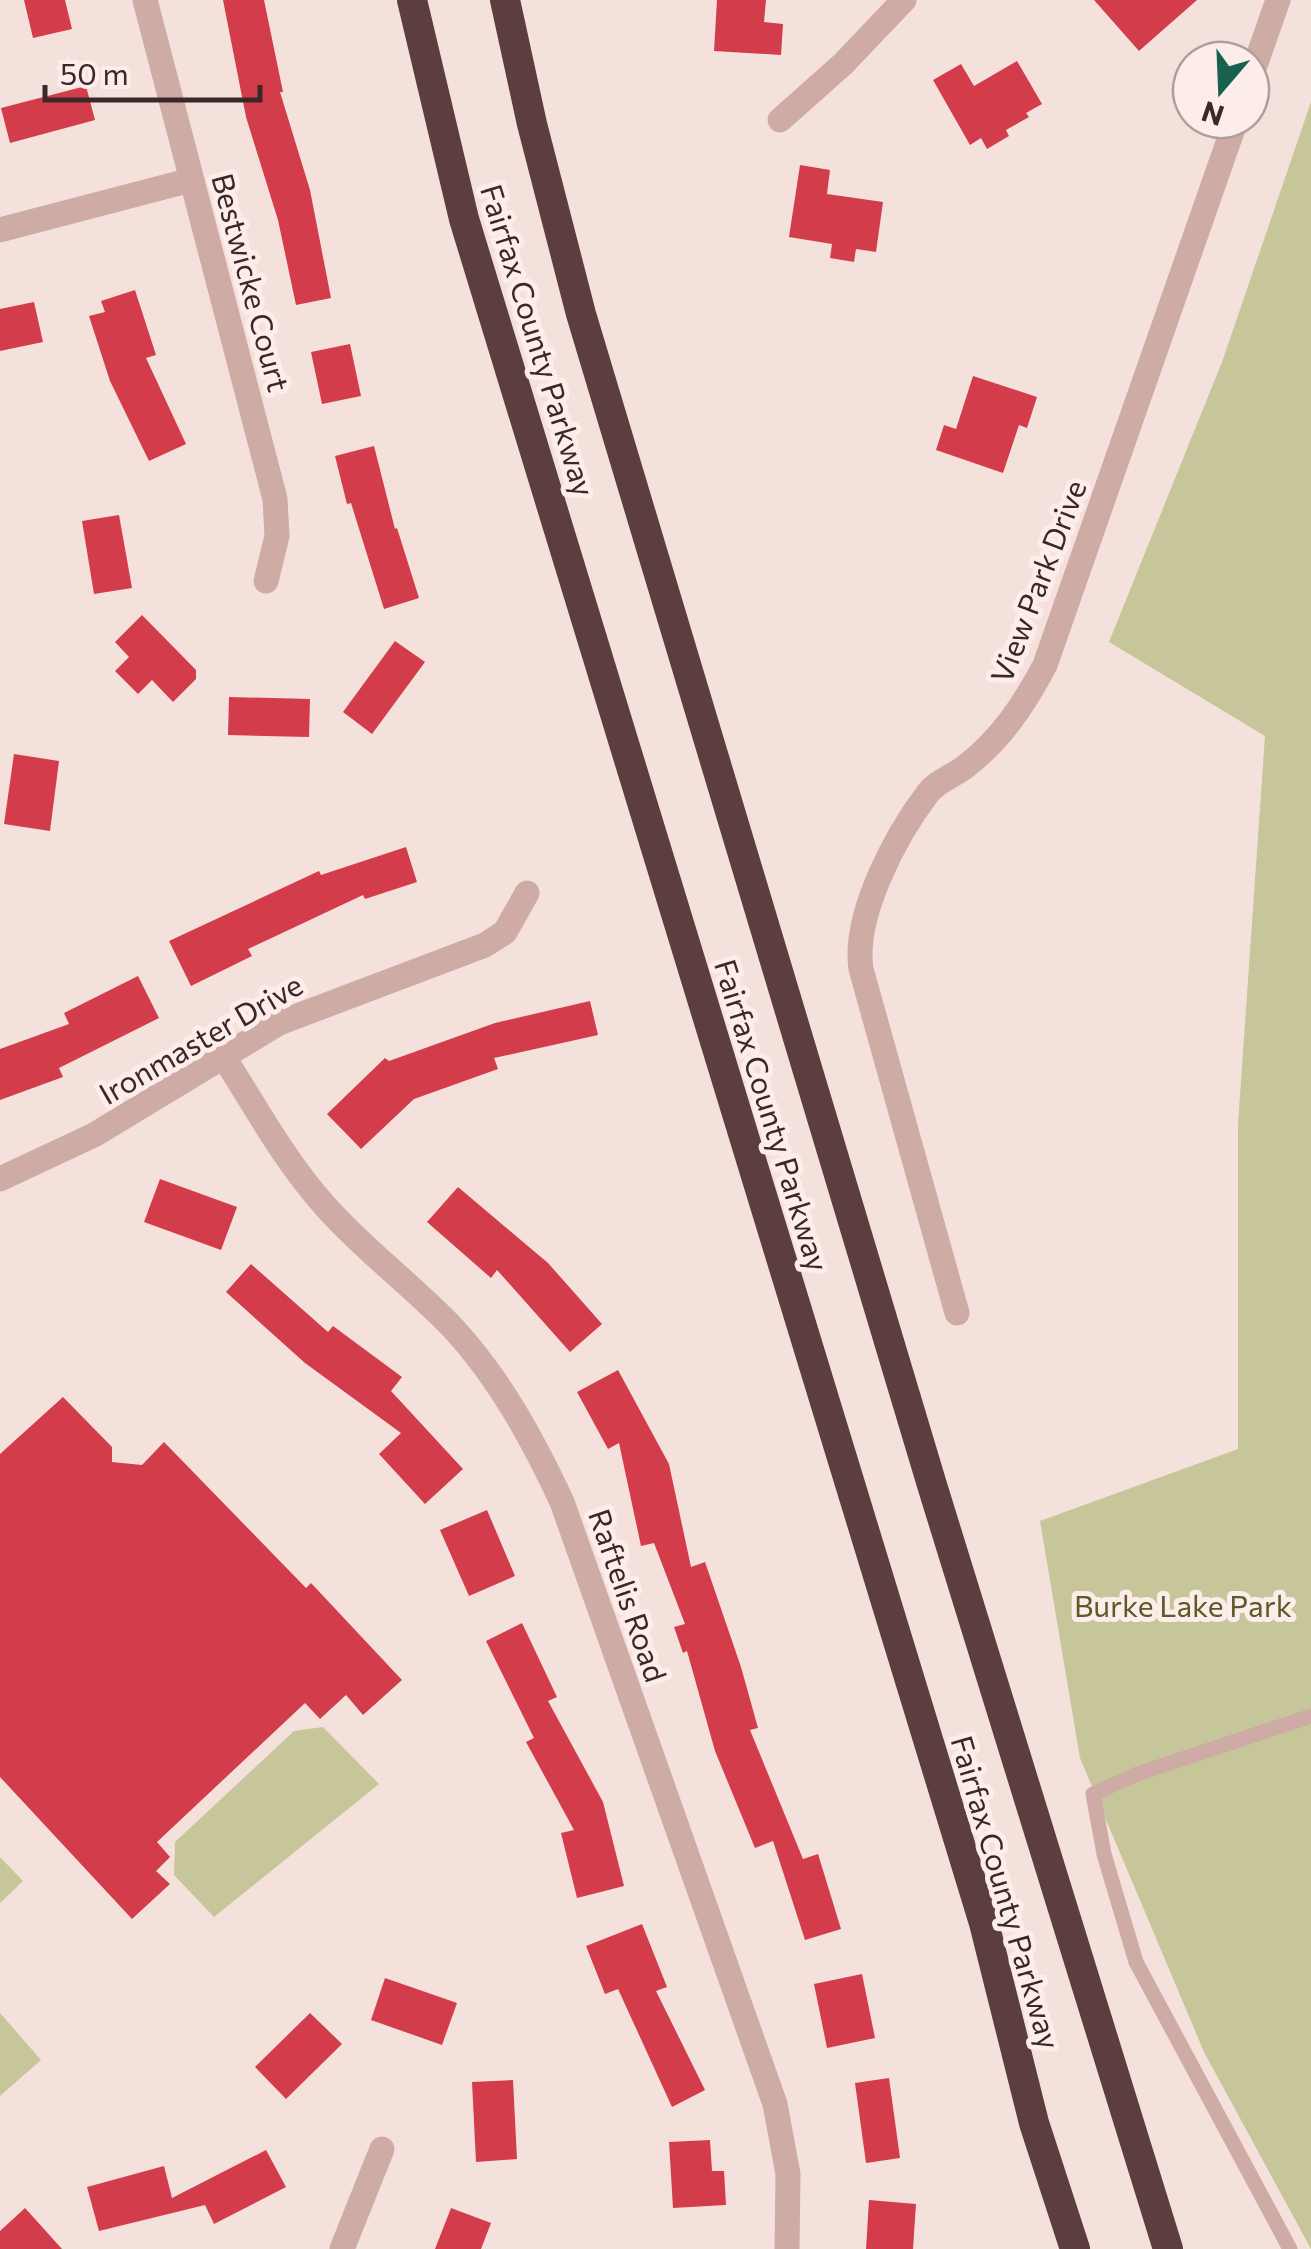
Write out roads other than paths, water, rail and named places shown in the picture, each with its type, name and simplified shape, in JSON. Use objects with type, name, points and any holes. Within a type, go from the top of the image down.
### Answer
[{"type":"highway","name":"Fairfax County Parkway","points":[[412,0],[464,219],[978,1904],[1034,2123],[1075,2249]]},
{"type":"highway","name":"Fairfax County Parkway","points":[[505,0],[580,314],[655,552],[915,1428],[1168,2249]]},
{"type":"street","name":"Bestwicke Court","points":[[145,0],[276,500],[278,536],[266,580]]},
{"type":"street","points":[[780,120],[904,0]]},
{"type":"street","points":[[1264,40],[1278,0]]},
{"type":"street","name":"View Park Drive","points":[[957,1313],[861,968],[861,935],[882,868],[930,790],[965,767],[1000,734],[1026,702],[1045,666],[1229,140]]},
{"type":"street","points":[[0,230],[191,180]]},
{"type":"street","name":"Ironmaster Drive","points":[[0,1179],[94,1135],[279,1023],[485,944],[505,932],[527,894]]},
{"type":"street","name":"Raftelis Road","points":[[223,1056],[287,1156],[324,1205],[452,1328],[484,1366],[541,1457],[562,1502],[775,2104],[788,2174],[787,2249]]},
{"type":"street","points":[[342,2249],[382,2149]]},
{"type":"lane","points":[[1290,2249],[1146,1987],[1104,1854],[1093,1794],[1138,1774],[1311,1716]]},
{"type":"park label","name":"Burke Lake Park","points":[[1183,1604]]}]
